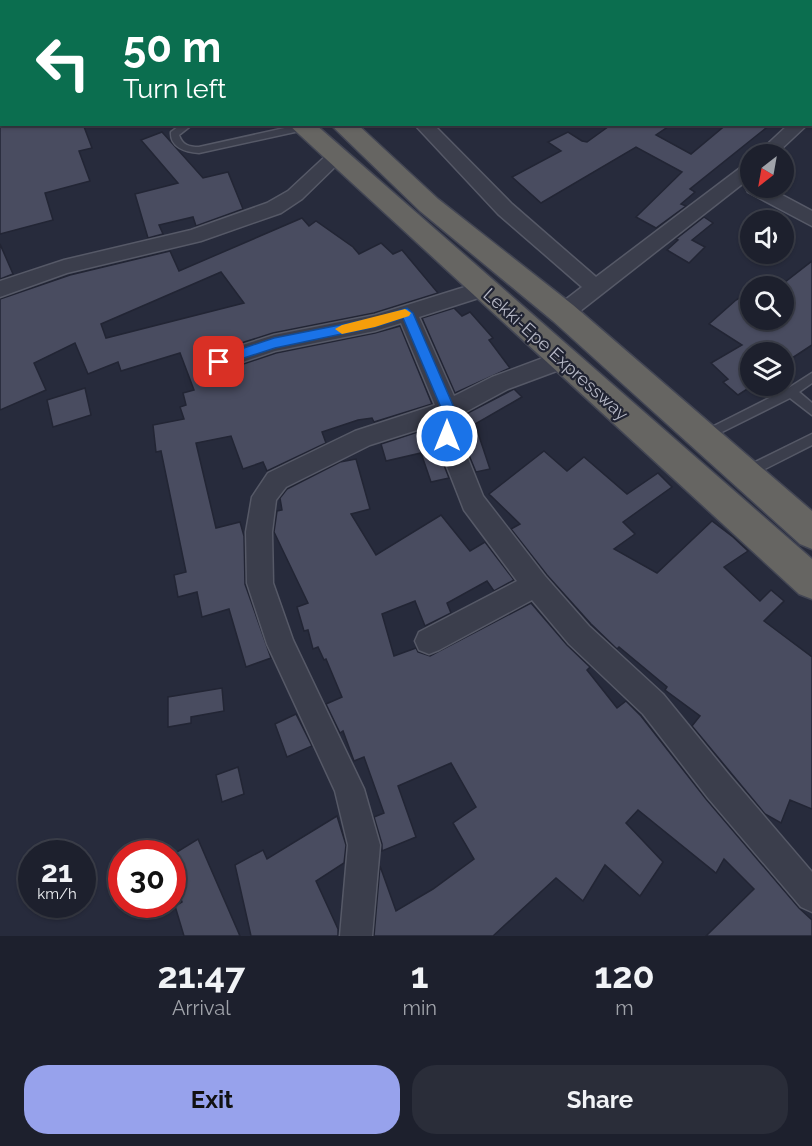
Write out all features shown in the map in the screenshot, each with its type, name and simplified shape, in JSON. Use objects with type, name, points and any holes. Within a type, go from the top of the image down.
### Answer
[{"type":"highway","name":"Lekki-Epe Expressway","points":[[302,126],[812,582]]},
{"type":"highway","name":"Lekki-Epe Expressway","points":[[345,126],[429,205],[563,313],[812,533]]},
{"type":"street","points":[[424,126],[505,209],[596,288]]},
{"type":"street","points":[[777,144],[798,126]]},
{"type":"street","points":[[0,290],[64,267],[194,236],[274,208],[295,195],[336,156]]},
{"type":"street","points":[[563,313],[740,186]]},
{"type":"street","points":[[778,198],[812,219]]},
{"type":"street","points":[[219,362],[274,343],[375,323],[484,289]]},
{"type":"street","points":[[407,313],[449,410],[447,436],[473,502],[536,585],[579,635],[653,704],[719,788],[812,896]]},
{"type":"street","points":[[356,936],[364,845],[349,789],[281,644],[260,583],[259,532],[264,496],[277,480],[363,438],[449,410],[500,382],[562,360]]},
{"type":"street","points":[[429,641],[536,585]]},
{"type":"lane","points":[[186,126],[174,134],[181,147],[191,151],[302,126]]},
{"type":"lane","points":[[794,390],[812,377]]},
{"type":"lane","points":[[794,395],[812,410]]},
{"type":"lane","points":[[704,436],[783,396]]},
{"type":"lane","points":[[744,474],[812,439]]},
{"type":"building","points":[[0,126],[84,126],[92,148],[79,151],[90,181],[45,193],[53,220],[0,234]]},
{"type":"building","points":[[609,126],[669,126],[656,135],[691,154],[725,126],[769,126],[746,144],[740,144],[740,149],[690,189],[695,192],[681,204],[686,206],[656,228],[636,217],[682,172],[636,147],[541,203],[512,177],[561,151],[548,142],[568,132],[587,142]]},
{"type":"building","points":[[162,132],[203,178],[228,172],[243,209],[196,226],[193,217],[159,225],[163,234],[148,238],[135,194],[178,183],[141,140]]},
{"type":"building","points":[[704,217],[713,223],[692,240],[705,247],[689,263],[667,250],[678,240],[676,239]]},
{"type":"building","points":[[302,218],[309,226],[316,221],[353,247],[359,254],[381,243],[393,254],[402,250],[438,293],[374,313],[273,333],[210,353],[206,360],[209,368],[220,372],[276,353],[400,326],[432,404],[374,422],[372,418],[358,420],[322,432],[326,443],[267,471],[263,462],[243,469],[231,436],[196,443],[216,528],[240,522],[244,536],[245,584],[271,658],[246,667],[229,609],[202,617],[197,592],[178,597],[174,575],[186,572],[161,451],[156,452],[153,425],[184,419],[180,407],[186,405],[183,393],[194,390],[180,353],[121,371],[118,362],[88,374],[75,343],[34,363],[46,390],[0,410],[0,299],[70,275],[170,251],[179,271]],"holes":[[[221,272],[244,303],[106,338],[101,324]]]},
{"type":"building","points":[[0,244],[13,274],[0,279]]},
{"type":"building","points":[[812,261],[812,345],[794,357],[794,342],[740,344],[709,324],[740,297],[740,330],[794,330],[793,276]]},
{"type":"building","points":[[454,308],[462,316],[470,312],[493,338],[489,340],[510,368],[455,393],[422,318]]},
{"type":"building","points":[[740,346],[740,394],[738,395],[723,382],[728,379],[711,363]]},
{"type":"building","points":[[85,388],[91,415],[53,427],[47,400]]},
{"type":"building","points":[[514,389],[522,397],[475,424],[490,469],[476,472],[461,436],[462,416]]},
{"type":"building","points":[[433,427],[433,437],[449,478],[431,482],[421,453],[386,461],[381,444]]},
{"type":"building","points":[[544,451],[567,471],[584,457],[627,494],[658,473],[672,487],[623,522],[635,534],[614,549],[657,573],[712,521],[748,551],[724,567],[760,601],[771,590],[784,601],[764,621],[812,657],[812,809],[790,800],[781,823],[765,814],[692,726],[700,716],[665,690],[667,687],[619,647],[617,649],[591,624],[547,575],[511,529],[520,524],[489,494]]},
{"type":"building","points":[[356,459],[370,509],[351,514],[376,555],[441,515],[470,551],[485,542],[514,580],[494,591],[487,581],[447,603],[451,613],[425,626],[415,601],[382,614],[394,656],[416,648],[418,652],[430,656],[531,603],[567,645],[590,667],[587,670],[617,708],[626,701],[641,716],[706,799],[799,908],[812,920],[812,936],[706,936],[754,889],[724,859],[716,873],[638,810],[626,823],[663,862],[640,896],[605,865],[583,901],[556,878],[493,936],[374,936],[380,866],[396,911],[433,889],[474,859],[453,823],[476,807],[451,763],[398,786],[416,837],[382,851],[374,817],[384,813],[364,757],[354,761],[343,731],[340,733],[326,704],[342,697],[326,659],[324,660],[318,647],[313,649],[308,630],[304,631],[297,607],[308,603],[274,532],[277,511],[282,510],[280,498],[287,489],[340,462]]},
{"type":"building","points":[[222,688],[224,711],[191,717],[191,723],[168,727],[168,697]]},
{"type":"building","points":[[296,714],[312,746],[287,757],[275,724]]},
{"type":"building","points":[[238,767],[244,794],[222,802],[216,775]]},
{"type":"building","points":[[337,816],[346,845],[344,863],[316,881],[338,929],[338,936],[251,936],[235,865],[263,850],[267,859]]},
{"type":"building","points":[[198,839],[240,936],[184,936],[179,918],[186,918],[186,846]]},
{"type":"slow traffic","points":[[342,329],[375,323],[405,313]]},
{"type":"route","points":[[219,362],[274,343],[375,323],[407,313],[449,410],[447,436]]}]
